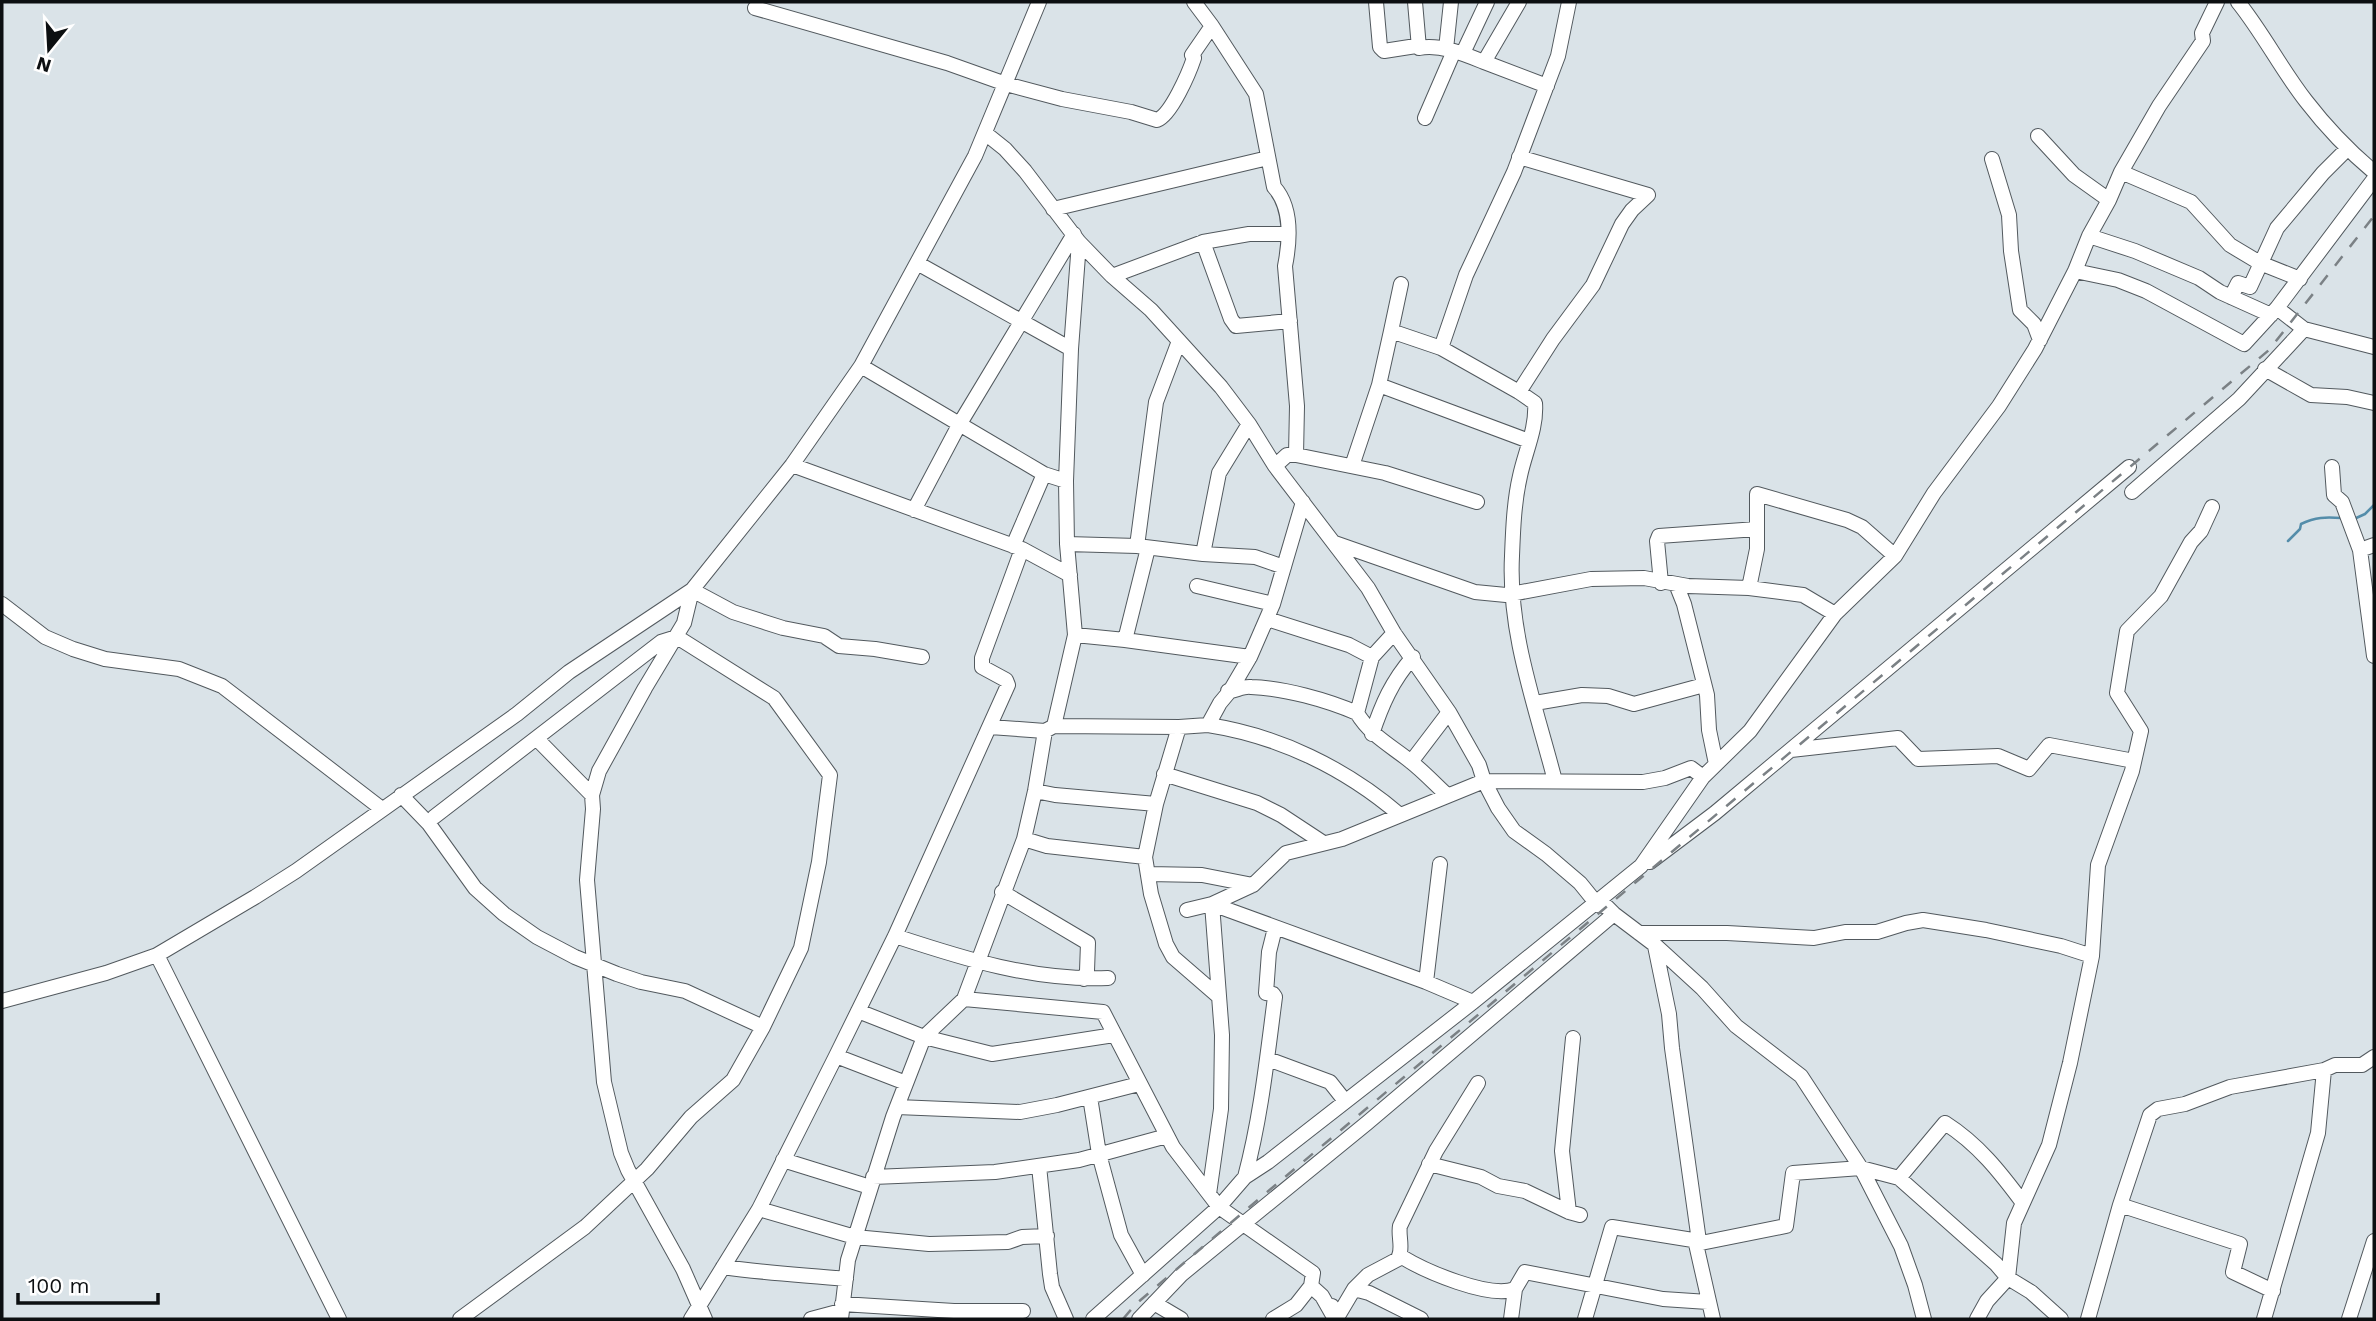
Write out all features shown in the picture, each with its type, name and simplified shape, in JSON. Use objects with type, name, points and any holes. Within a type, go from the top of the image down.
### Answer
[{"type":"street","points":[[2,1001],[106,973],[157,955],[296,871],[517,714],[569,672],[692,590],[792,465],[860,366],[985,133],[1040,2]]},
{"type":"street","points":[[1194,2],[1256,94],[1275,187],[1283,196],[1287,209],[1285,266],[1297,406],[1296,455]]},
{"type":"street","points":[[1376,2],[1380,47],[1384,51],[1416,46],[1454,51],[1547,86]]},
{"type":"street","points":[[1415,2],[1419,48]]},
{"type":"street","points":[[1451,2],[1454,51]]},
{"type":"street","points":[[1425,118],[1454,51],[1487,2]]},
{"type":"street","points":[[1485,62],[1519,2]]},
{"type":"street","points":[[1441,348],[1466,275],[1519,158],[1547,86],[1558,56],[1569,2]]},
{"type":"street","points":[[1093,1319],[1219,1207],[1245,1177],[1474,1002],[1597,904],[1648,859],[1703,777],[1750,731],[1835,614],[1895,556],[1934,494],[1999,406],[2040,340],[2121,172],[2159,106],[2203,41],[2202,33],[2217,2]]},
{"type":"street","points":[[2238,2],[2305,100],[2347,149],[2374,172]]},
{"type":"street","points":[[755,8],[947,63],[1006,84],[1157,120],[1164,117],[1183,85],[1194,58],[1192,55],[1212,26]]},
{"type":"street","points":[[985,133],[1005,149],[1025,171],[1076,238],[1112,276],[1151,310],[1221,387],[1249,424],[1275,466],[1368,588],[1394,632],[1449,712],[1479,765],[1498,808],[1514,831],[1580,883],[1597,904],[1607,907],[1655,945],[1702,988],[1736,1026],[1801,1076],[1861,1168],[1900,1246],[1924,1319]]},
{"type":"street","points":[[2038,136],[2074,175],[2109,200]]},
{"type":"street","points":[[2231,297],[2238,283],[2250,287],[2277,228],[2347,149]]},
{"type":"street","points":[[1519,158],[1648,195],[1622,224],[1593,285],[1519,392]]},
{"type":"street","points":[[1054,209],[1268,159]]},
{"type":"street","points":[[1993,159],[2004,206],[2009,215],[2011,251],[2020,310],[2034,324],[2040,340]]},
{"type":"street","points":[[2121,172],[2191,202],[2230,244],[2260,263],[2300,279]]},
{"type":"street","points":[[2075,271],[2118,280],[2146,291],[2244,344],[2274,312],[2374,179]]},
{"type":"street","points":[[1112,276],[1203,242],[1249,234],[1287,234]]},
{"type":"street","points":[[2089,236],[2135,251],[2199,278],[2231,297],[2274,312],[2304,329],[2374,347]]},
{"type":"street","points":[[914,510],[959,425],[1020,321],[1076,238]]},
{"type":"street","points":[[842,1312],[855,1237],[906,1083],[924,1037],[964,999],[1024,839],[1049,728],[1075,635],[1067,544],[1066,481],[1076,238]]},
{"type":"street","points":[[1203,242],[1236,326],[1290,321]]},
{"type":"street","points":[[917,263],[1071,349]]},
{"type":"street","points":[[1352,466],[1379,385],[1401,284]]},
{"type":"street","points":[[2132,492],[2239,398],[2304,329]]},
{"type":"street","points":[[1391,331],[1441,348],[1535,403],[1535,420],[1519,478],[1511,594],[1520,647],[1555,781]]},
{"type":"street","points":[[1125,640],[1142,547],[1156,402],[1179,341]]},
{"type":"street","points":[[860,366],[1044,474],[1066,481]]},
{"type":"street","points":[[2265,369],[2311,395],[2347,397],[2374,403]]},
{"type":"street","points":[[1379,385],[1529,441]]},
{"type":"street","points":[[1203,554],[1219,472],[1249,424]]},
{"type":"street","points":[[1275,466],[1287,455],[1296,455],[1385,474],[1477,502]]},
{"type":"street","points":[[792,465],[1018,548],[1070,575]]},
{"type":"street","points":[[1632,874],[1715,813],[2129,467]]},
{"type":"street","points":[[2332,467],[2334,495],[2342,502],[2367,547],[2374,656]]},
{"type":"street","points":[[691,1319],[702,1313],[723,1267],[759,1209],[836,1056],[895,936],[1008,685],[1006,680],[982,667],[982,658],[1044,474]]},
{"type":"street","points":[[1749,588],[1757,549],[1758,494],[1847,520],[1862,527],[1895,556]]},
{"type":"street","points":[[1208,726],[1250,657],[1273,604],[1303,502]]},
{"type":"street","points":[[1977,1319],[1987,1301],[2008,1278],[2014,1223],[2049,1146],[2070,1063],[2092,956],[2098,865],[2134,761],[2141,731],[2116,693],[2127,631],[2161,596],[2191,542],[2202,531],[2211,507]]},
{"type":"street","points":[[1661,583],[1657,541],[1659,536],[1757,529]]},
{"type":"street","points":[[1335,543],[1475,592],[1511,594],[1591,579],[1633,578],[1661,583],[1749,588],[1803,595],[1835,614]]},
{"type":"street","points":[[1067,544],[1255,556],[1284,567]]},
{"type":"street","points":[[1676,584],[1684,604],[1704,685],[1716,764]]},
{"type":"street","points":[[1197,586],[1273,604]]},
{"type":"street","points":[[692,590],[684,623],[677,637],[599,771],[592,795],[587,880],[606,1091],[624,1162],[683,1269],[702,1313]]},
{"type":"street","points":[[692,590],[733,612],[783,628],[824,636],[839,646],[922,657]]},
{"type":"street","points":[[2,604],[45,636],[73,649],[105,659],[179,669],[222,686],[382,809]]},
{"type":"street","points":[[1267,618],[1349,645],[1372,657]]},
{"type":"street","points":[[1394,632],[1372,657],[1357,713],[1372,734],[1411,762],[1447,795]]},
{"type":"street","points":[[1075,635],[1250,657]]},
{"type":"street","points":[[433,817],[661,642],[677,637],[774,698],[830,775],[819,862],[801,948],[763,1027],[733,1080],[691,1117],[635,1180],[584,1227],[460,1319]]},
{"type":"street","points":[[1372,734],[1383,699],[1398,673],[1413,657]]},
{"type":"street","points":[[1535,703],[1582,695],[1608,696],[1634,705],[1704,685]]},
{"type":"street","points":[[1229,691],[1249,686],[1337,705],[1357,713]]},
{"type":"street","points":[[1411,762],[1449,712]]},
{"type":"street","points":[[990,727],[1208,726],[1238,730],[1267,739],[1333,767],[1375,794],[1399,815]]},
{"type":"street","points":[[1179,727],[1156,804],[1145,857],[1151,894],[1166,944],[1173,957],[1218,996]]},
{"type":"street","points":[[1790,751],[1898,738],[1918,760],[1998,756],[2029,769],[2049,745],[2134,761]]},
{"type":"street","points":[[537,739],[592,795]]},
{"type":"street","points":[[1187,910],[1212,904],[1253,885],[1286,853],[1342,838],[1484,781],[1643,782],[1665,778],[1691,768],[1703,777]]},
{"type":"street","points":[[1164,774],[1257,803],[1322,842]]},
{"type":"street","points":[[1035,791],[1156,804]]},
{"type":"street","points":[[401,796],[429,824],[475,888],[504,915],[557,949],[641,982],[685,991],[763,1027]]},
{"type":"street","points":[[1024,839],[1046,846],[1145,857]]},
{"type":"street","points":[[1426,982],[1440,864]]},
{"type":"street","points":[[1148,874],[1202,875],[1253,885]]},
{"type":"street","points":[[1002,892],[1087,943],[1087,971],[1084,979]]},
{"type":"street","points":[[1212,904],[1474,1002]]},
{"type":"street","points":[[1209,1194],[1221,1109],[1222,1035],[1212,904]]},
{"type":"street","points":[[1139,1319],[1182,1274],[1614,915]]},
{"type":"street","points":[[1639,933],[1727,933],[1814,938],[1845,932],[1877,932],[1923,920],[1986,930],[2061,946],[2092,956]]},
{"type":"street","points":[[1245,1177],[1257,1132],[1268,1059],[1275,997],[1266,993],[1269,952],[1275,928]]},
{"type":"street","points":[[895,936],[977,963],[1084,979],[1108,978]]},
{"type":"street","points":[[1655,945],[1670,1014],[1697,1243],[1713,1319]]},
{"type":"street","points":[[157,955],[339,1319]]},
{"type":"street","points":[[964,999],[1103,1012],[1167,1136],[1219,1207],[1312,1279],[1338,1315],[1354,1289],[1368,1275],[1402,1257]]},
{"type":"street","points":[[858,1011],[924,1037],[992,1054],[1114,1035]]},
{"type":"street","points":[[1429,1164],[1481,1177],[1499,1186],[1525,1191],[1574,1214],[1562,1151],[1573,1038]]},
{"type":"street","points":[[836,1056],[906,1083]]},
{"type":"street","points":[[2088,1319],[2120,1205],[2150,1115],[2158,1109],[2185,1104],[2230,1087],[2324,1070],[2335,1065],[2362,1065],[2374,1057]]},
{"type":"street","points":[[1268,1059],[1330,1082],[1345,1101]]},
{"type":"street","points":[[2264,1319],[2318,1133],[2324,1070]]},
{"type":"street","points":[[1478,1083],[1429,1164],[1400,1226],[1399,1256],[1419,1267],[1468,1285],[1503,1292],[1514,1289]]},
{"type":"street","points":[[897,1107],[1020,1112],[1139,1084]]},
{"type":"street","points":[[1090,1097],[1099,1154],[1121,1235],[1143,1275]]},
{"type":"street","points":[[1899,1178],[1945,1123],[1966,1136],[1997,1168],[2023,1203]]},
{"type":"street","points":[[783,1160],[872,1182],[1039,1166],[1167,1136]]},
{"type":"street","points":[[1039,1166],[1052,1287],[1066,1319]]},
{"type":"street","points":[[1585,1319],[1612,1227],[1697,1243],[1786,1226],[1793,1173],[1861,1168],[1899,1178],[2008,1278],[2031,1292],[2060,1319]]},
{"type":"street","points":[[2120,1205],[2240,1244],[2233,1272],[2273,1291]]},
{"type":"street","points":[[759,1209],[855,1237],[929,1244],[1009,1242],[1022,1237],[1047,1236]]},
{"type":"street","points":[[2349,1319],[2367,1285],[2374,1241]]},
{"type":"street","points":[[723,1267],[846,1279]]},
{"type":"street","points":[[1511,1319],[1514,1289],[1525,1272],[1670,1300],[1708,1302]]},
{"type":"street","points":[[1273,1319],[1296,1305],[1312,1279]]},
{"type":"street","points":[[1312,1279],[1335,1319]]},
{"type":"street","points":[[1354,1289],[1369,1293],[1422,1319]]},
{"type":"street","points":[[1154,1303],[1181,1319]]},
{"type":"street","points":[[811,1319],[842,1312],[1023,1311]]},
{"type":"waterway","points":[[2354,519],[2365,514],[2374,505]]},
{"type":"waterway","points":[[2288,541],[2300,529],[2301,524],[2321,518],[2341,518]]},
{"type":"railway","points":[[1123,1319],[1136,1304],[1247,1209],[2269,350],[2374,216]]}]
